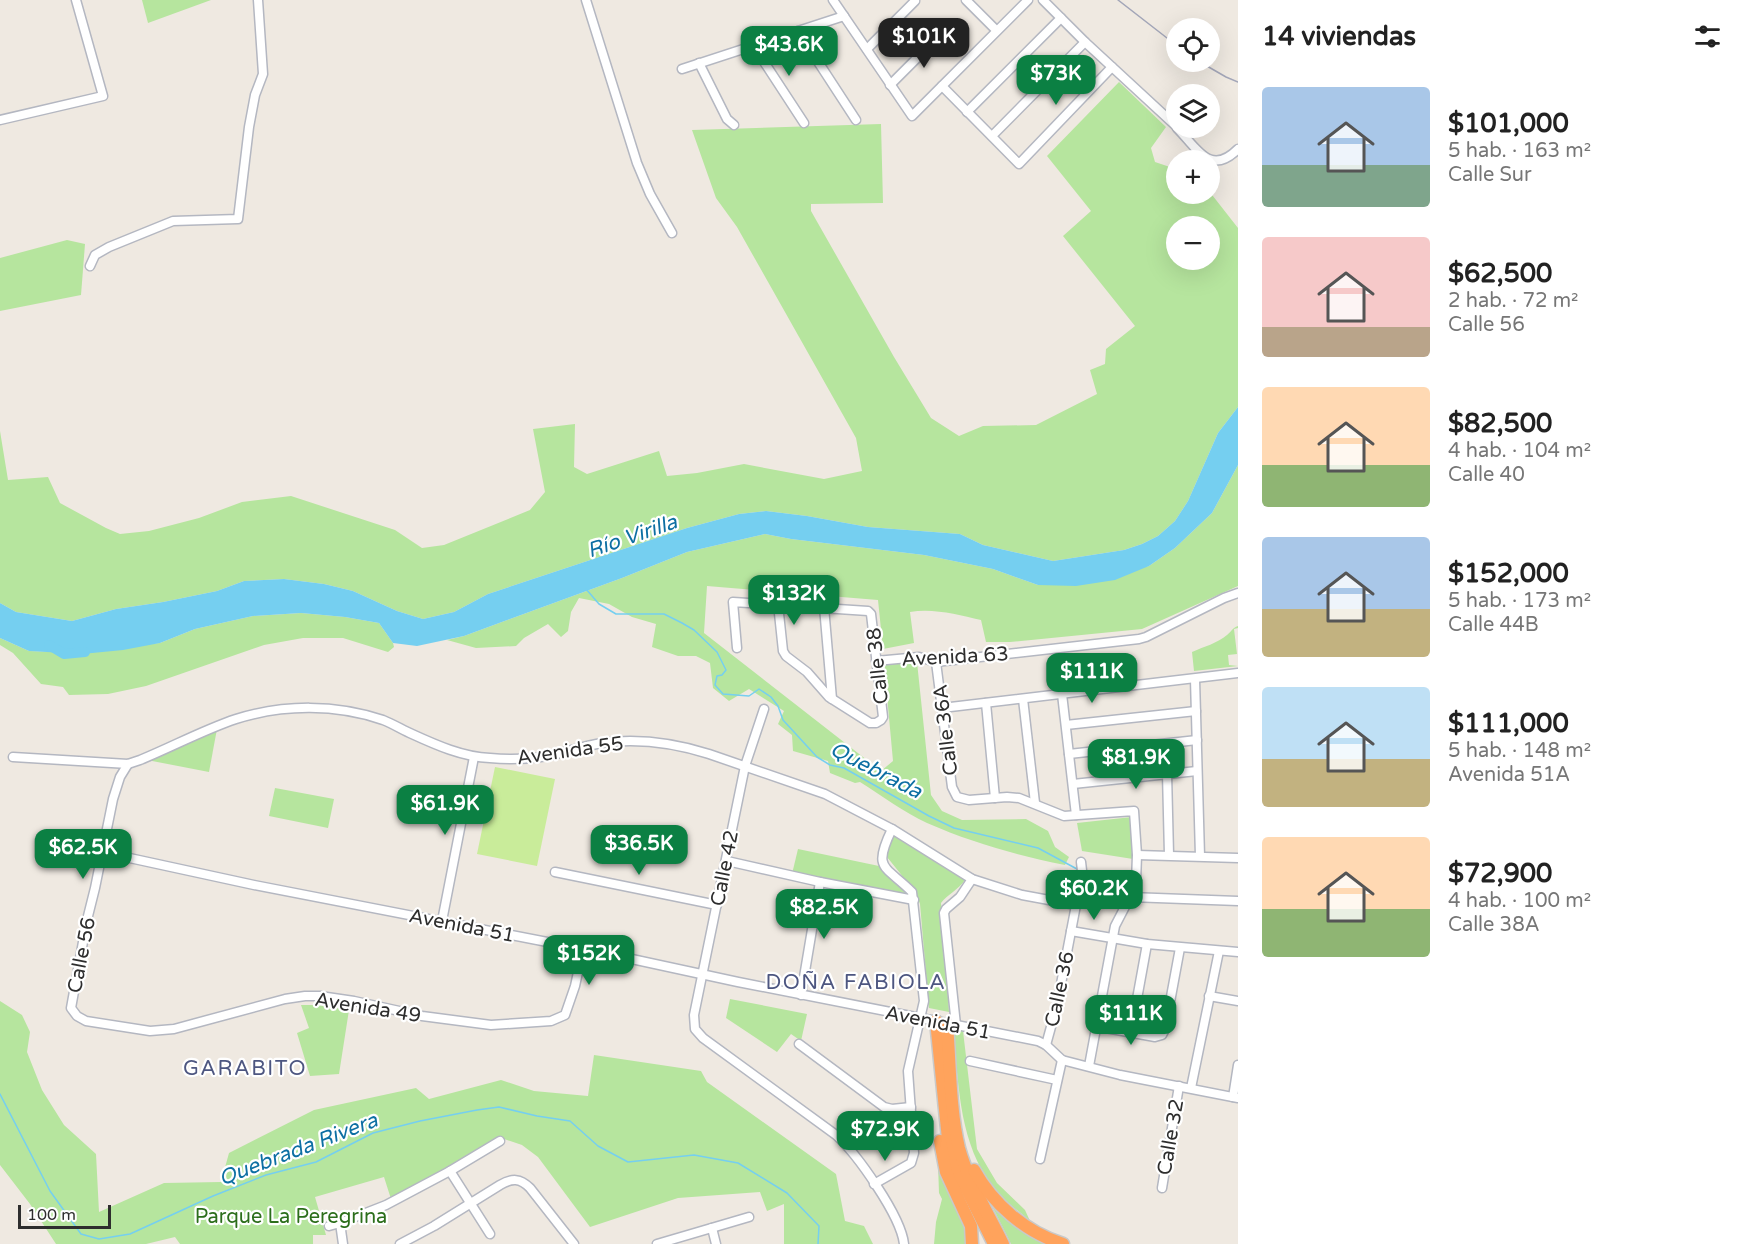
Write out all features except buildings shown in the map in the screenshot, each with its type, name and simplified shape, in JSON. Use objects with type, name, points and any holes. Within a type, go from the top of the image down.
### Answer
[{"type":"highway","points":[[946,1023],[937,1044],[939,1138],[946,1172],[971,1226],[972,1244]]},
{"type":"highway","points":[[946,1023],[959,1145],[965,1166],[1003,1244]]},
{"type":"highway","points":[[937,1044],[949,1149],[956,1168],[994,1244]]},
{"type":"highway","points":[[954,1108],[966,1154],[985,1187],[1015,1218],[1038,1234],[1063,1244]]},
{"type":"street","points":[[0,120],[103,96],[76,0]]},
{"type":"street","points":[[90,266],[95,255],[173,221],[238,219],[249,127],[255,95],[263,75],[258,0]]},
{"type":"street","points":[[585,0],[637,163],[650,194],[672,232]]},
{"type":"street","points":[[833,0],[912,116],[1028,0]]},
{"type":"street","points":[[966,0],[996,30]]},
{"type":"street","points":[[1044,0],[1085,42],[1166,117]]},
{"type":"street","points":[[867,49],[915,2]]},
{"type":"street","points":[[682,69],[844,16]]},
{"type":"street","points":[[967,112],[1061,18]]},
{"type":"street","points":[[798,31],[856,120]]},
{"type":"street","points":[[890,86],[940,35]]},
{"type":"street","points":[[992,136],[1085,42]]},
{"type":"street","points":[[753,45],[804,123]]},
{"type":"street","points":[[699,63],[728,119],[734,124]]},
{"type":"street","points":[[942,86],[1019,164],[1112,67]]},
{"type":"street","points":[[1186,138],[1200,154],[1214,161],[1229,158],[1238,149]]},
{"type":"street","name":"Avenida 63","points":[[876,661],[919,657],[936,662],[1139,639],[1238,593]]},
{"type":"street","points":[[737,648],[733,602],[824,607],[832,699]]},
{"type":"street","points":[[778,604],[783,651],[832,699]]},
{"type":"street","name":"Calle 38","points":[[824,607],[871,614],[883,717],[881,720],[870,723],[832,699]]},
{"type":"street","name":"Calle 36A","points":[[936,662],[952,787],[957,797],[969,800],[995,798]]},
{"type":"street","points":[[942,708],[1238,673]]},
{"type":"street","points":[[1195,679],[1200,856]]},
{"type":"street","points":[[1062,694],[1076,815]]},
{"type":"street","points":[[1023,699],[1035,803]]},
{"type":"street","points":[[986,703],[995,798],[1014,797],[1035,803],[1059,815],[1133,810],[1137,855],[1136,879],[1130,897],[1117,918],[1089,1066]]},
{"type":"street","name":"Avenida 55","points":[[13,757],[128,764],[236,719],[289,708],[322,708],[355,712],[384,721],[444,747],[474,757],[525,759],[619,741],[660,743],[691,749],[825,794],[892,829],[972,879],[1022,895],[1076,905]]},
{"type":"street","name":"Calle 42","points":[[765,709],[745,766],[694,1016],[695,1029],[703,1038],[836,1135],[848,1146],[874,1184]]},
{"type":"street","points":[[1066,725],[1196,711]]},
{"type":"street","points":[[1069,754],[1197,740]]},
{"type":"street","points":[[442,921],[474,757]]},
{"type":"street","name":"Calle 56","points":[[71,1008],[113,799],[120,777],[128,764]]},
{"type":"street","points":[[1072,784],[1197,771]]},
{"type":"street","points":[[1167,773],[1170,855]]},
{"type":"street","points":[[892,829],[881,856],[883,864],[912,892],[924,1001],[908,1071],[913,1159],[911,1163],[874,1184],[897,1221],[904,1244]]},
{"type":"street","name":"Avenida 51","points":[[102,852],[254,885],[1038,1041],[1046,1045],[1062,1060]]},
{"type":"street","points":[[1137,855],[1238,858]]},
{"type":"street","points":[[727,861],[914,900]]},
{"type":"street","name":"Calle 36","points":[[1046,1045],[1083,879],[1081,862]]},
{"type":"street","points":[[555,872],[717,905]]},
{"type":"street","points":[[946,1023],[947,953],[944,913],[960,897],[972,879]]},
{"type":"street","points":[[801,995],[820,882]]},
{"type":"street","points":[[1130,897],[1238,901]]},
{"type":"street","points":[[1071,931],[1147,944],[1238,952]]},
{"type":"street","points":[[1131,1032],[1147,944]]},
{"type":"street","points":[[1095,1026],[1155,1037],[1161,1036],[1165,1029],[1180,948]]},
{"type":"street","name":"Avenida 49","points":[[71,1008],[77,1016],[86,1021],[150,1031],[174,1029],[285,999],[305,996],[354,1001],[422,1016],[491,1025],[551,1021],[565,1015],[575,986],[583,949]]},
{"type":"street","name":"Calle 32","points":[[1191,1089],[1219,951]]},
{"type":"street","points":[[1209,996],[1238,1001]]},
{"type":"street","points":[[799,1044],[884,1107],[892,1109],[911,1107]]},
{"type":"street","points":[[1040,1159],[1062,1060],[1120,1075],[1235,1097],[1238,1065]]},
{"type":"street","points":[[970,1061],[1057,1080]]},
{"type":"street","name":"Calle 32","points":[[1162,1188],[1179,1086]]},
{"type":"street","points":[[328,1226],[386,1205],[500,1141]]},
{"type":"street","points":[[450,1171],[490,1234]]},
{"type":"street","points":[[400,1244],[508,1180],[516,1179],[524,1181],[574,1244]]},
{"type":"street","points":[[657,1244],[749,1217]]},
{"type":"street","points":[[340,1223],[343,1244]]},
{"type":"street","points":[[712,1228],[716,1244]]},
{"type":"green space","points":[[142,0],[211,0],[148,23]]},
{"type":"green space","points":[[1119,82],[1166,127],[1151,148],[1155,162],[1166,166],[1166,204],[1219,204],[1238,228],[1238,407],[1218,433],[1188,501],[1175,521],[1158,536],[1142,544],[1124,550],[1053,561],[983,545],[960,534],[868,527],[766,511],[739,514],[687,528],[488,594],[454,612],[423,619],[397,611],[353,591],[324,584],[284,579],[244,581],[217,591],[116,609],[72,621],[16,612],[0,603],[0,431],[8,480],[48,477],[60,503],[120,534],[149,531],[199,518],[242,502],[291,496],[395,530],[422,548],[444,545],[530,510],[545,492],[533,429],[575,424],[574,467],[587,474],[659,451],[667,476],[744,464],[824,479],[862,471],[856,438],[737,227],[716,198],[692,130],[881,124],[883,203],[811,204],[811,211],[931,418],[959,436],[983,426],[1036,425],[1097,394],[1090,370],[1105,364],[1106,349],[1135,326],[1063,236],[1091,211],[1047,156]]},
{"type":"green space","points":[[67,240],[85,244],[81,295],[0,311],[0,258]]},
{"type":"green space","points":[[1238,465],[1238,586],[1142,629],[1010,642],[986,642],[981,620],[946,613],[919,611],[910,612],[914,643],[883,649],[878,600],[707,586],[704,633],[881,771],[893,761],[884,663],[917,662],[931,795],[942,811],[962,820],[1026,819],[1048,831],[1055,847],[1069,857],[1065,865],[961,837],[910,814],[860,782],[855,783],[830,773],[828,761],[793,751],[792,735],[778,724],[784,711],[749,689],[729,701],[713,688],[710,663],[696,656],[678,656],[652,647],[656,624],[632,617],[609,604],[579,598],[571,612],[568,631],[561,637],[548,624],[524,638],[516,646],[476,648],[447,640],[464,636],[687,552],[765,534],[924,555],[993,569],[1038,585],[1149,566],[1175,548],[1212,513]]},
{"type":"green space","points":[[301,613],[379,623],[394,647],[388,652],[343,638],[303,638],[264,645],[146,686],[108,694],[69,695],[63,687],[41,684],[13,653],[0,645],[0,638],[29,651],[54,652],[160,643],[195,629],[253,616]]},
{"type":"green space","points":[[1238,626],[1234,629],[1237,654],[1228,655],[1229,665],[1238,666],[1194,671],[1192,652],[1219,640]]},
{"type":"green space","points":[[217,729],[209,772],[147,760]]},
{"type":"green space","points":[[495,767],[555,779],[537,866],[477,854]]},
{"type":"green space","points":[[275,788],[334,799],[328,828],[269,816]]},
{"type":"green space","points":[[1132,817],[1133,859],[1082,851],[1077,823]]},
{"type":"green space","points":[[894,834],[965,880],[941,903],[949,1012],[929,1008],[920,904],[916,893],[887,857],[886,851]]},
{"type":"green space","points":[[798,849],[879,866],[903,888],[907,897],[792,874]]},
{"type":"green space","points":[[730,999],[807,1014],[801,1041],[791,1034],[777,1052],[726,1018]]},
{"type":"green space","name":"Parque La Peregrina","points":[[0,1001],[22,1015],[30,1032],[27,1052],[42,1090],[64,1125],[96,1154],[99,1212],[164,1183],[221,1182],[229,1153],[314,1110],[416,1088],[429,1099],[501,1080],[534,1091],[588,1096],[594,1055],[701,1071],[707,1082],[836,1174],[845,1221],[864,1226],[873,1244],[784,1244],[784,1204],[767,1211],[760,1192],[678,1198],[590,1227],[538,1157],[522,1145],[498,1137],[454,1165],[391,1199],[384,1177],[315,1197],[326,1235],[313,1235],[313,1244],[180,1244],[175,1237],[146,1244],[56,1244],[30,1204],[0,1165]]},
{"type":"green space","points":[[301,1005],[349,1010],[339,1074],[310,1076],[297,1033],[309,1028]]},
{"type":"green space","points":[[963,1031],[977,1149],[997,1183],[1025,1210],[1030,1221],[997,1192],[982,1170],[967,1135],[960,1097],[954,1038],[954,1033]]},
{"type":"green space","points":[[938,1164],[968,1233],[968,1244],[934,1244],[936,1222],[942,1199],[939,1193]]},
{"type":"green space","points":[[984,1190],[1056,1244],[1011,1244]]},
{"type":"water","name":"Río Virilla","points":[[1238,407],[1238,465],[1212,513],[1175,548],[1149,566],[1115,580],[1076,586],[1038,585],[993,569],[924,555],[765,534],[687,552],[464,636],[417,646],[393,643],[379,623],[301,613],[253,616],[195,629],[160,643],[82,654],[29,651],[0,638],[0,603],[16,612],[72,621],[116,609],[217,591],[244,581],[284,579],[324,584],[353,591],[397,611],[423,619],[454,612],[488,594],[687,528],[739,514],[766,511],[868,527],[960,534],[983,545],[1053,561],[1124,550],[1158,536],[1175,521],[1188,501],[1218,433]]},
{"type":"waterway","name":"Quebrada","points":[[586,589],[599,604],[616,614],[664,614],[694,630],[717,652],[726,670],[722,675],[717,676],[715,685],[723,694],[749,696],[759,689],[771,697],[778,706],[783,720],[817,757],[830,765],[844,768],[954,828],[1038,848],[1077,869]]},
{"type":"waterway","name":"Río Virilla","points":[[49,645],[64,654],[85,652]]},
{"type":"waterway","name":"Quebrada Rivera","points":[[0,1094],[50,1191],[81,1234],[99,1239],[130,1234],[213,1196],[266,1175],[316,1162],[373,1133],[420,1121],[499,1107],[570,1121],[598,1146],[628,1162],[694,1155],[738,1163],[787,1193],[819,1226],[818,1244]]},
{"type":"railway","points":[[1118,0],[1166,37]]},
{"type":"railway","points":[[1217,72],[1238,82]]},
{"type":"district","name":"DOÑA FABIOLA","points":[[856,982]]},
{"type":"district","name":"GARABITO","points":[[245,1068]]}]
